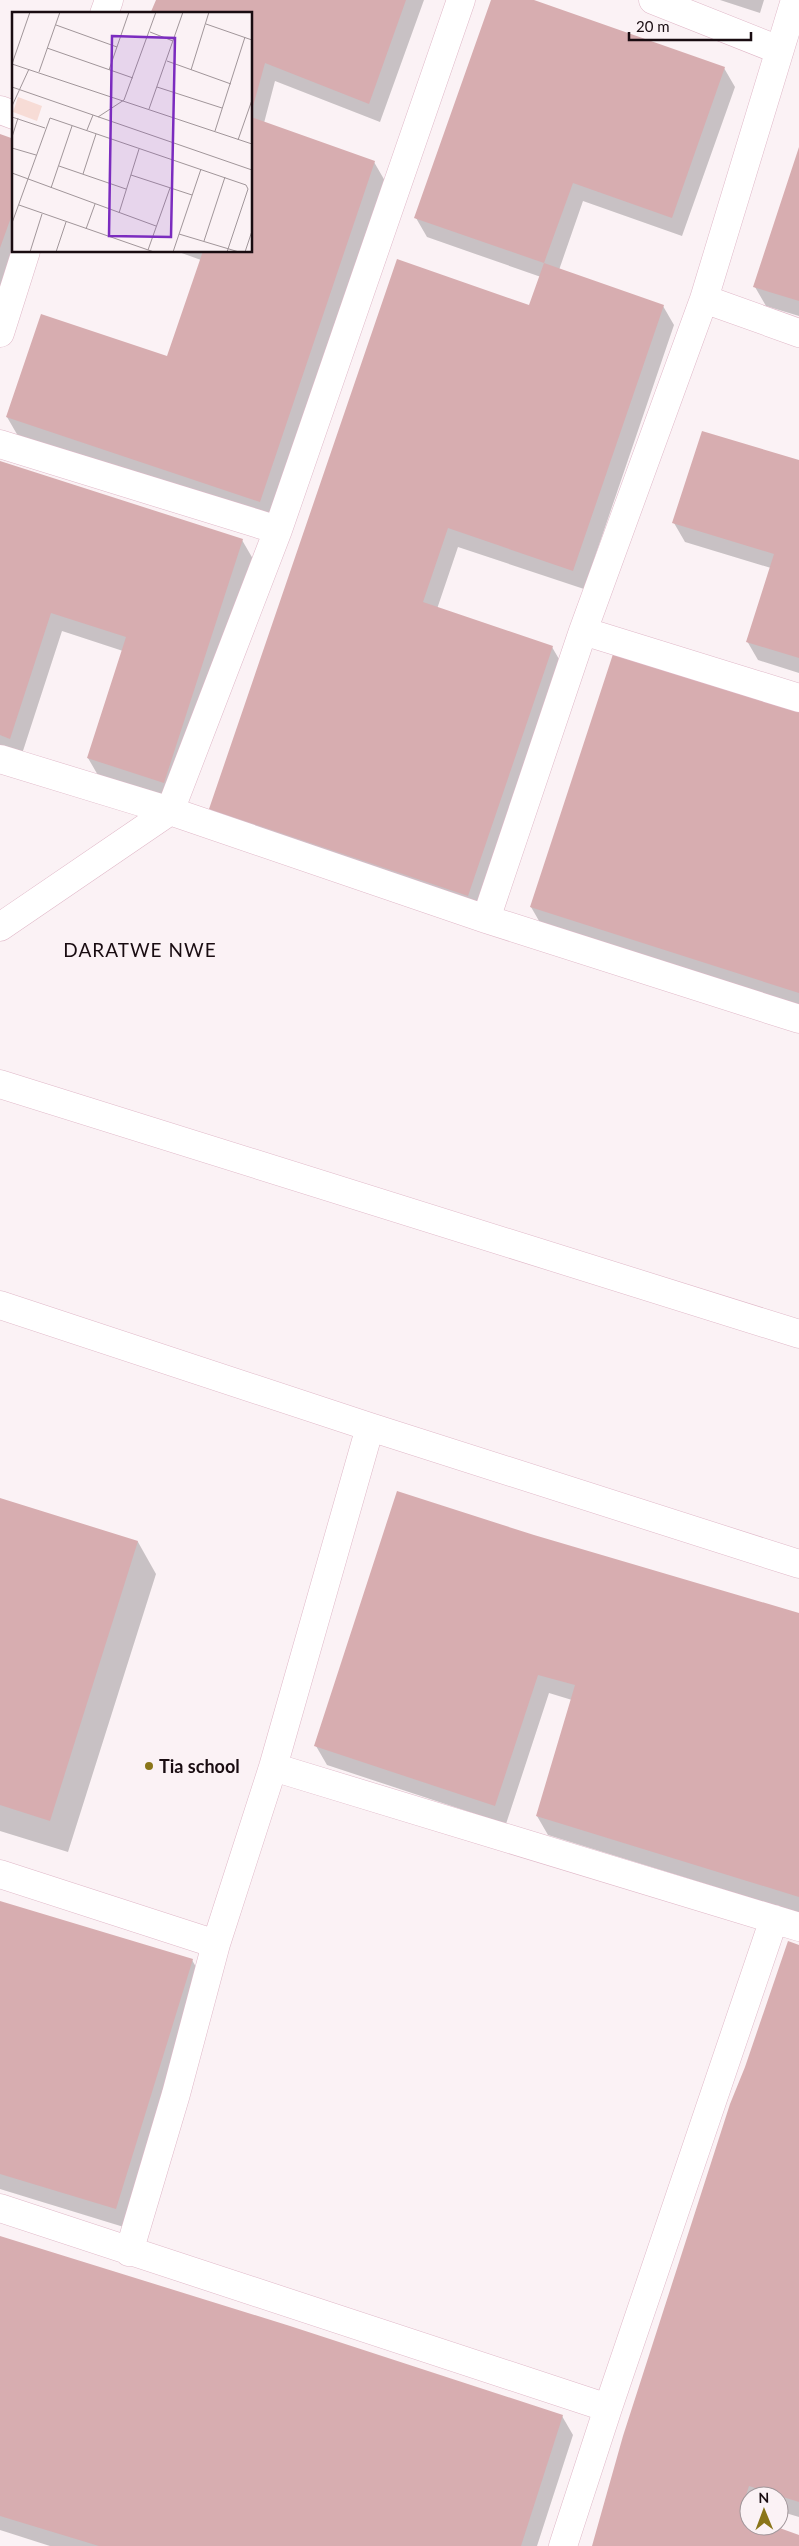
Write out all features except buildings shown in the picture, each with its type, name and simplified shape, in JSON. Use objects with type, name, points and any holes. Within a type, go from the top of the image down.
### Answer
[{"type":"street","points":[[105,12],[109,0]]},
{"type":"street","points":[[0,927],[170,811],[278,530],[461,0]]},
{"type":"street","points":[[653,0],[779,50]]},
{"type":"street","points":[[486,919],[583,631],[704,299],[795,0]]},
{"type":"street","points":[[0,110],[12,114]]},
{"type":"street","points":[[0,333],[26,252]]},
{"type":"street","points":[[704,299],[799,333]]},
{"type":"street","points":[[0,444],[278,530]]},
{"type":"street","points":[[583,631],[799,698]]},
{"type":"street","points":[[0,759],[170,811],[486,919],[799,1019]]},
{"type":"street","points":[[0,1084],[799,1334]]},
{"type":"street","points":[[0,1305],[370,1428],[799,1564]]},
{"type":"street","points":[[129,2252],[176,2094],[216,1944],[273,1767],[370,1428]]},
{"type":"street","points":[[273,1767],[787,1923],[608,2408],[563,2546]]},
{"type":"street","points":[[0,1874],[216,1944]]},
{"type":"street","points":[[0,2208],[608,2408]]},
{"type":"place","name":"Tia school","points":[[149,1766]]},
{"type":"district","name":"DARATWE NWE","points":[[140,949]]}]
